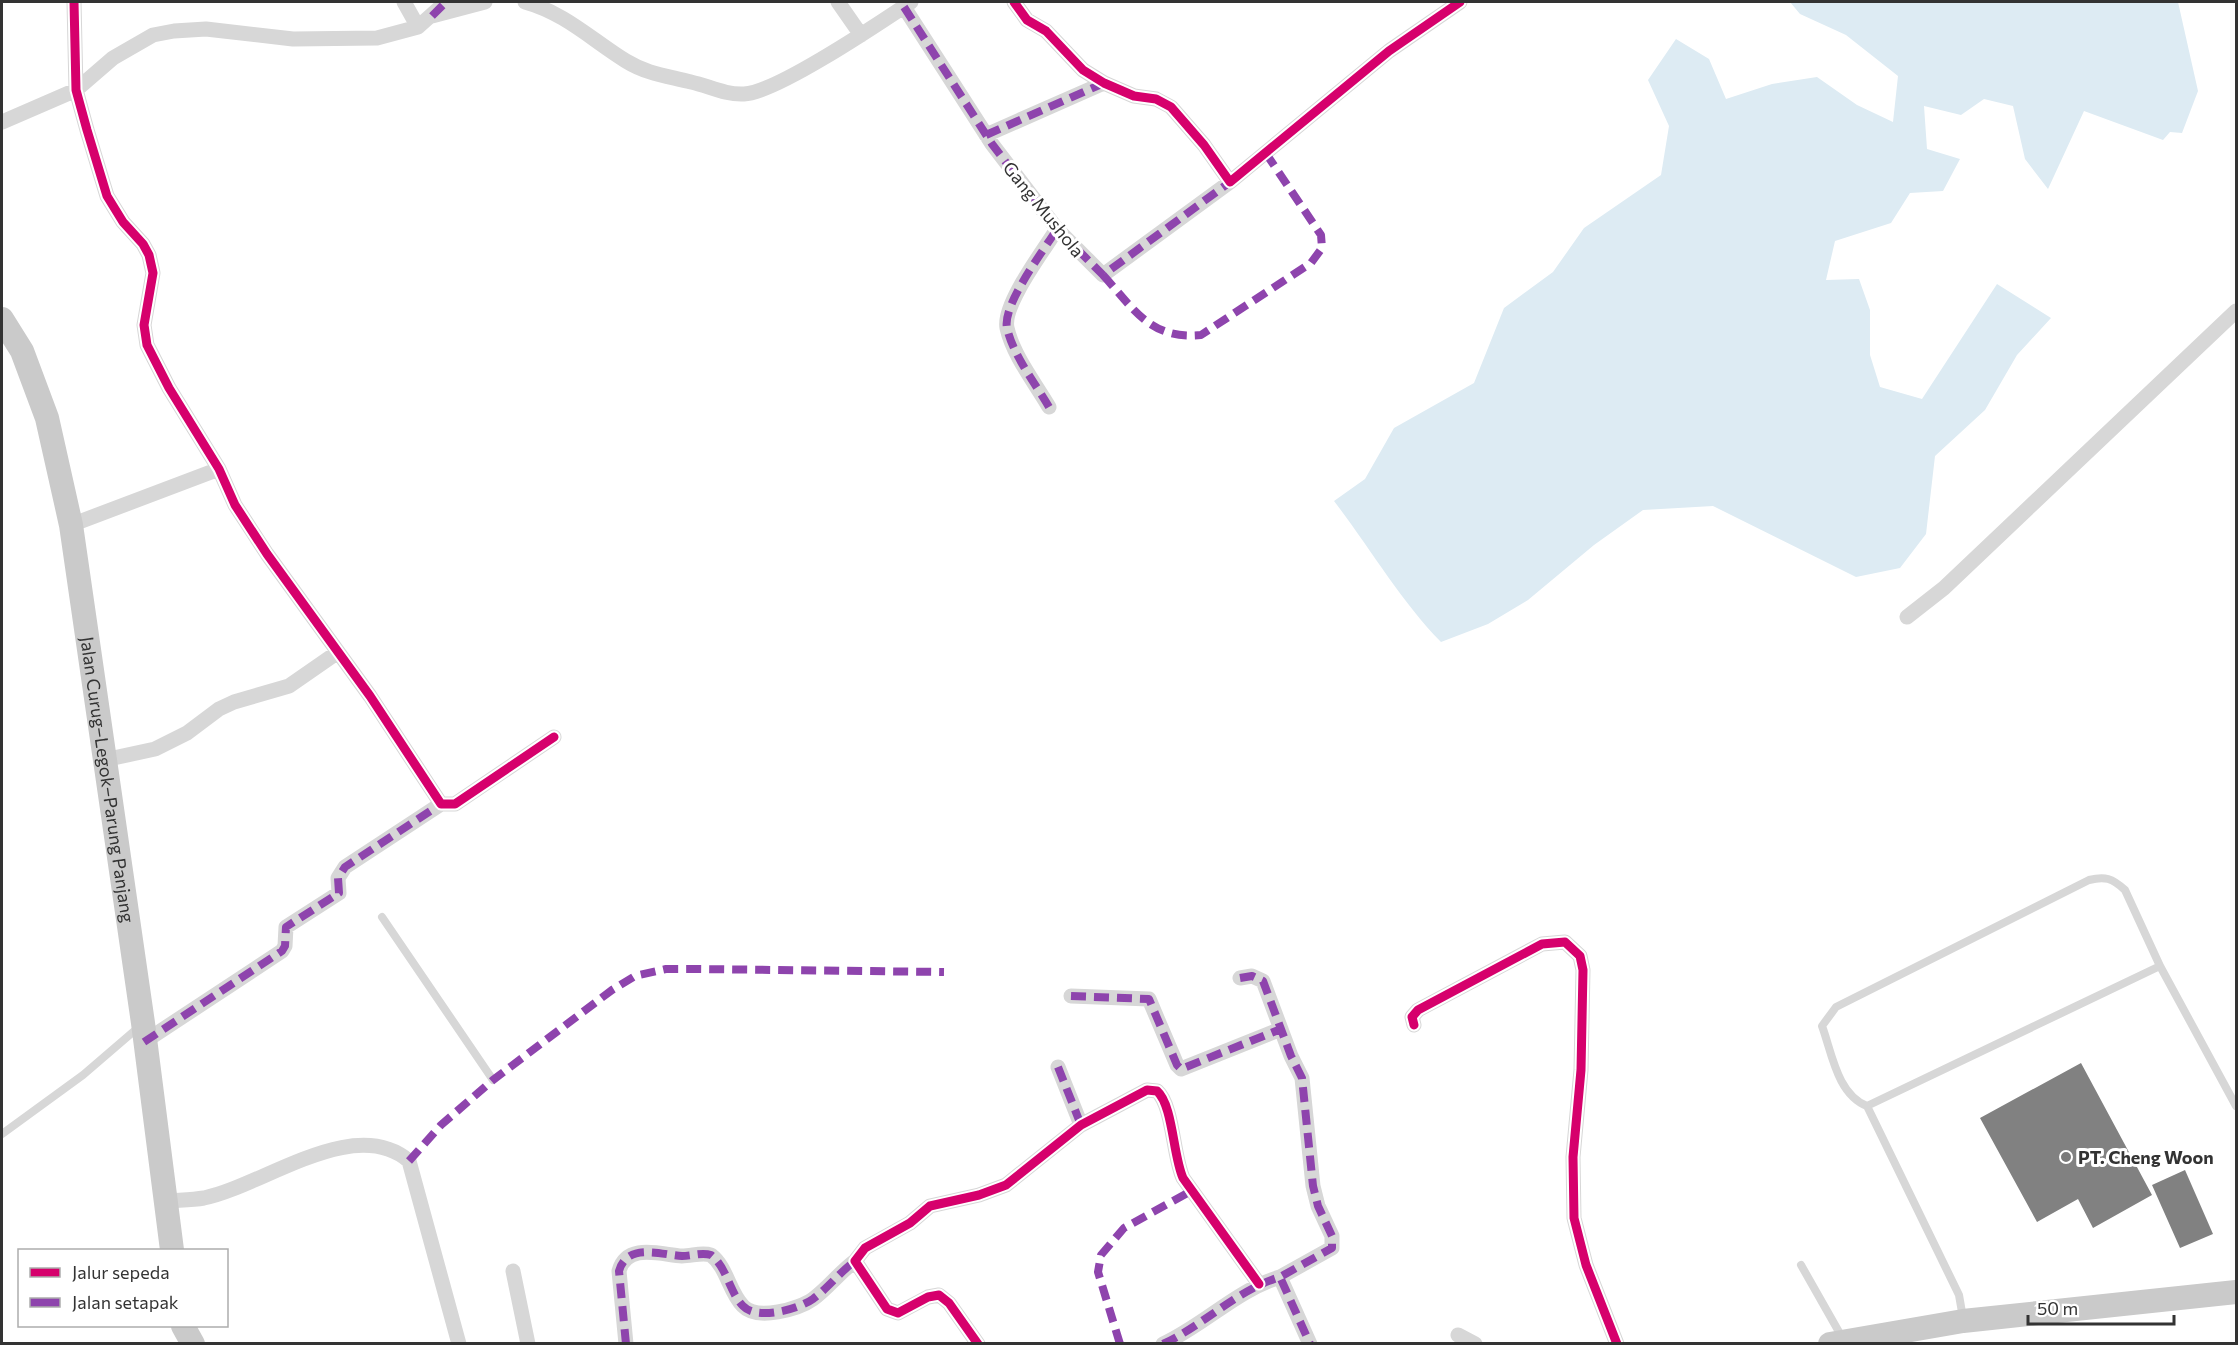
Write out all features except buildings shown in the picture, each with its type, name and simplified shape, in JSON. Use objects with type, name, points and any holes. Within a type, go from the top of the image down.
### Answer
[{"type":"main road","name":"Jalan Curug–Legok–Parung Panjang","points":[[2,319],[22,351],[47,418],[71,525],[144,1033],[172,1249]]},
{"type":"main road","points":[[1837,1342],[1895,1337],[1963,1321],[2236,1292]]},
{"type":"main road","points":[[184,1327],[193,1344]]},
{"type":"street","points":[[74,2],[76,90],[107,196],[113,209],[149,255],[153,273],[145,316],[147,345],[169,388],[219,469],[248,525],[441,804]]},
{"type":"street","points":[[404,2],[418,27]]},
{"type":"street","points":[[2,122],[76,90],[113,58],[153,35],[206,29],[293,39],[377,38],[418,27],[446,2]]},
{"type":"street","points":[[432,16],[485,2]]},
{"type":"street","points":[[525,2],[546,8],[575,24],[627,62],[646,71],[724,93],[746,94],[770,87],[861,35],[907,4]]},
{"type":"street","points":[[838,2],[861,35]]},
{"type":"street","points":[[1014,2],[1027,20],[1046,31],[1070,59],[1104,83],[1134,96],[1156,99],[1171,107],[1204,145],[1230,182],[1389,51],[1460,2]]},
{"type":"street","name":"Gang Mushola","points":[[907,4],[986,135],[1057,229],[1103,275],[1230,182]]},
{"type":"street","points":[[986,135],[1104,83]]},
{"type":"street","points":[[1049,407],[1006,327],[1009,309],[1057,229]]},
{"type":"street","points":[[1907,617],[1944,588],[2236,311]]},
{"type":"street","points":[[71,525],[219,469]]},
{"type":"street","points":[[104,760],[155,749],[187,733],[226,706],[289,686],[338,652]]},
{"type":"street","points":[[144,1033],[282,951],[285,946],[286,927],[339,892],[338,878],[345,867],[441,804],[455,804],[554,737]]},
{"type":"street","points":[[1414,1025],[1412,1017],[1418,1010],[1542,944],[1565,942],[1581,956],[1583,970],[1581,1070],[1573,1157],[1574,1218],[1586,1266],[1617,1344]]},
{"type":"street","points":[[1162,1344],[1179,1336],[1259,1284],[1280,1277],[1332,1248],[1332,1236],[1318,1206],[1313,1186],[1302,1078],[1263,981],[1252,975],[1240,978]]},
{"type":"street","points":[[1071,996],[1149,999],[1177,1065],[1181,1069],[1281,1029]]},
{"type":"street","points":[[1058,1067],[1081,1125]]},
{"type":"street","points":[[626,1344],[619,1271],[620,1264],[633,1255],[654,1251],[678,1255],[711,1255],[718,1261],[743,1306],[756,1314],[768,1314],[811,1300],[855,1261],[866,1248],[910,1223],[930,1206],[979,1195],[1006,1185],[1081,1125],[1152,1089],[1161,1094],[1183,1178],[1259,1284]]},
{"type":"street","points":[[167,1201],[205,1198],[341,1147],[370,1144],[401,1154],[409,1161],[459,1344]]},
{"type":"street","points":[[855,1261],[887,1309],[898,1312],[928,1297],[939,1295],[950,1303],[978,1344]]},
{"type":"street","points":[[513,1271],[528,1344]]},
{"type":"street","points":[[1280,1277],[1310,1344]]},
{"type":"street","points":[[1458,1335],[1470,1339],[1475,1344]]},
{"type":"lane","points":[[1963,1321],[1959,1295],[1867,1106],[1849,1095],[1843,1086],[1822,1026],[1829,1013],[1836,1007],[2089,880],[2105,877],[2116,882],[2125,890],[2160,966],[2236,1106]]},
{"type":"lane","points":[[382,917],[493,1080]]},
{"type":"lane","points":[[1867,1106],[2160,966]]},
{"type":"lane","points":[[2,1134],[144,1033]]},
{"type":"lane","points":[[1801,1265],[1837,1342]]},
{"type":"shaded area","points":[[1790,2],[2178,2],[2198,91],[2182,133],[2170,132],[2163,140],[2084,111],[2048,189],[2025,159],[2013,106],[1984,99],[1961,115],[1924,106],[1927,149],[1960,159],[1943,191],[1910,193],[1891,223],[1835,241],[1826,280],[1859,279],[1870,310],[1870,355],[1880,387],[1922,399],[1997,284],[2051,318],[2017,355],[1985,410],[1935,456],[1926,534],[1900,568],[1856,577],[1713,506],[1643,510],[1594,545],[1528,600],[1488,624],[1441,642],[1399,591],[1334,501],[1365,479],[1394,428],[1474,383],[1504,308],[1553,272],[1584,228],[1661,175],[1669,126],[1648,80],[1676,39],[1709,59],[1726,99],[1772,84],[1817,77],[1857,105],[1893,122],[1898,76],[1846,35],[1800,14]]},
{"type":"marked path","points":[[432,16],[446,2]]},
{"type":"marked path","points":[[904,7],[992,144],[1057,229],[1103,275],[1230,182]]},
{"type":"marked path","points":[[986,135],[1104,83]]},
{"type":"marked path","points":[[1103,275],[1134,310],[1156,327],[1169,333],[1201,335],[1311,263],[1322,248],[1321,235],[1265,152]]},
{"type":"marked path","points":[[1049,407],[1014,348],[1007,328],[1007,318],[1017,292],[1057,229]]},
{"type":"marked path","points":[[144,1042],[282,951],[285,946],[286,927],[339,893],[338,878],[345,867],[441,804]]},
{"type":"marked path","points":[[409,1161],[441,1125],[493,1080],[612,990],[635,976],[666,969],[944,972]]},
{"type":"marked path","points":[[1240,978],[1252,976],[1263,981],[1291,1056],[1302,1078],[1313,1186],[1318,1206],[1332,1236],[1332,1248],[1280,1277]]},
{"type":"marked path","points":[[1071,996],[1149,999],[1177,1065],[1181,1069],[1281,1029]]},
{"type":"marked path","points":[[1058,1067],[1081,1125]]},
{"type":"marked path","points":[[1120,1344],[1098,1272],[1101,1255],[1124,1228],[1193,1190]]},
{"type":"marked path","points":[[626,1344],[619,1271],[623,1262],[629,1256],[637,1253],[711,1255],[721,1266],[738,1300],[749,1310],[758,1313],[788,1310],[807,1303],[855,1261]]},
{"type":"marked path","points":[[1163,1344],[1249,1290],[1280,1277],[1310,1344]]},
{"type":"cycle path","points":[[74,2],[76,90],[87,130],[107,196],[123,222],[143,244],[149,255],[153,273],[144,325],[147,345],[169,388],[219,469],[235,505],[267,554],[370,696],[441,804],[455,804],[554,737]]},
{"type":"cycle path","points":[[1014,2],[1027,20],[1046,31],[1083,70],[1104,83],[1134,96],[1156,99],[1171,107],[1204,145],[1230,182],[1389,51],[1460,2]]},
{"type":"cycle path","points":[[1414,1025],[1412,1017],[1418,1010],[1542,944],[1565,942],[1580,956],[1583,970],[1581,1070],[1573,1157],[1574,1218],[1586,1265],[1617,1344]]},
{"type":"cycle path","points":[[978,1344],[949,1303],[939,1295],[928,1297],[898,1313],[887,1309],[855,1261],[865,1248],[910,1223],[930,1206],[979,1195],[1006,1185],[1081,1125],[1147,1090],[1157,1091],[1166,1107],[1183,1178],[1259,1284]]},
{"type":"place","name":"PT. Cheng Woon","points":[[2066,1157]]}]
